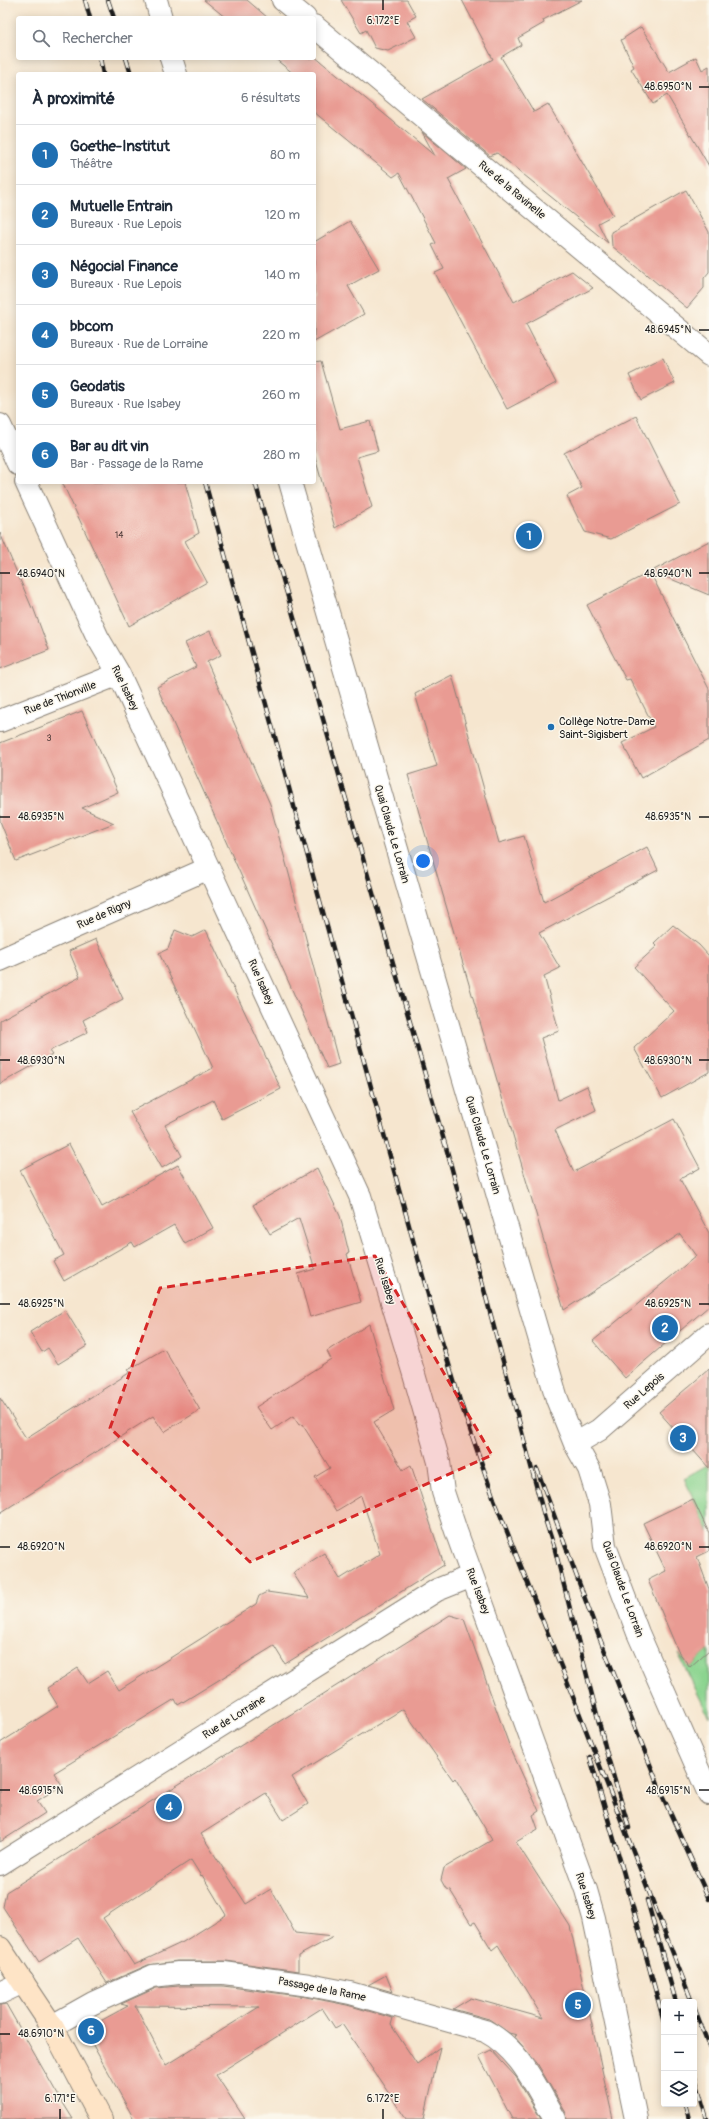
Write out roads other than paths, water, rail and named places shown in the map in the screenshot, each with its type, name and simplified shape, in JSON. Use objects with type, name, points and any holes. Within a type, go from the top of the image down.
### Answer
[{"type":"main road","points":[[0,1948],[52,2026],[101,2119]]},
{"type":"street","points":[[156,0],[160,16]]},
{"type":"street","points":[[283,0],[303,16]]},
{"type":"street","name":"Rue de la Ravinelle","points":[[316,28],[709,355]]},
{"type":"street","points":[[172,60],[175,72]]},
{"type":"street","points":[[0,425],[16,460]]},
{"type":"street","name":"Rue Isabey","points":[[27,484],[98,638],[119,674],[360,1196],[439,1462],[444,1492],[472,1576],[586,1890],[594,1918],[636,2119]]},
{"type":"street","name":"Quai Claude Le Lorrain","points":[[291,484],[557,1399],[575,1444],[589,1469],[600,1504],[605,1546],[638,1633],[709,1794]]},
{"type":"street","name":"Rue de Thionville","points":[[0,721],[119,674]]},
{"type":"street","name":"Rue de Rigny","points":[[0,960],[209,868]]},
{"type":"street","name":"Rue Lepois","points":[[575,1444],[599,1430],[709,1334]]},
{"type":"street","name":"Rue de Lorraine","points":[[0,1864],[431,1594],[472,1576]]},
{"type":"street","name":"Passage de la Rame","points":[[52,2026],[93,2003],[138,1982],[164,1974],[224,1973],[309,1985],[350,1993],[485,2031],[500,2040],[510,2049],[555,2119]]},
{"type":"street","points":[[0,1993],[23,1982]]},
{"type":"railway","points":[[85,0],[89,16]]},
{"type":"railway","points":[[108,0],[113,16]]},
{"type":"railway","points":[[100,60],[103,72]]},
{"type":"railway","points":[[127,60],[130,72]]},
{"type":"railway","points":[[206,484],[430,1302],[460,1401],[494,1499],[691,1999]]},
{"type":"railway","points":[[256,484],[449,1158],[545,1519],[555,1550],[608,1758],[629,1828]]},
{"type":"railway","points":[[537,1469],[598,1634],[663,1797],[709,1899]]},
{"type":"railway","points":[[590,1757],[661,2011]]},
{"type":"railway","points":[[647,1900],[675,1999]]},
{"type":"railway","points":[[697,2015],[709,2046]]},
{"type":"railway","points":[[697,2084],[707,2119]]},
{"type":"railway","points":[[686,2107],[689,2119]]},
{"type":"place","name":"Goethe-Institut","points":[[529,536]]},
{"type":"place","name":"Collège Notre-Dame Saint-Sigisbert","points":[[551,727]]},
{"type":"place","name":"Mutuelle Entrain","points":[[665,1328]]},
{"type":"place","name":"Négocial Finance","points":[[683,1438]]},
{"type":"place","name":"bbcom","points":[[169,1807]]},
{"type":"place","name":"Geodatis","points":[[578,2005]]},
{"type":"place","name":"Bar au dit vin","points":[[91,2031]]}]
